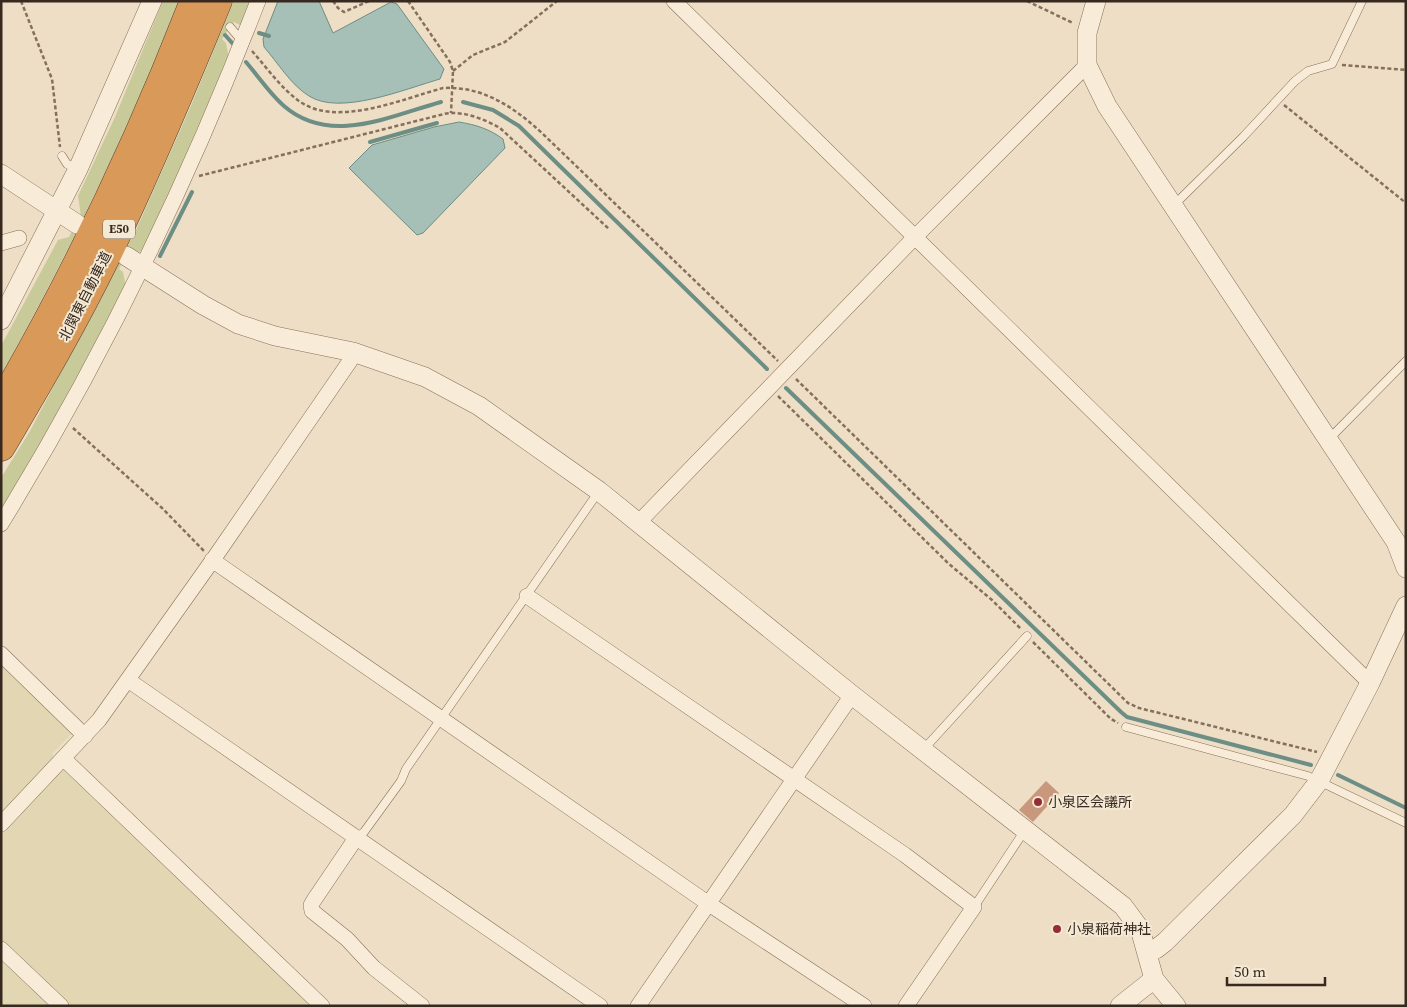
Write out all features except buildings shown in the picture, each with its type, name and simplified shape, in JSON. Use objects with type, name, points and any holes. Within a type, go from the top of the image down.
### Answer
[{"type":"highway","name":"北関東自動車道","points":[[1,404],[89,243],[139,132],[194,1]]},
{"type":"highway","name":"北関東自動車道","points":[[1,447],[52,359],[107,255],[159,142],[218,1]]},
{"type":"street","points":[[1,320],[78,169],[152,1]]},
{"type":"street","points":[[1,524],[62,419],[143,267],[183,180],[258,1]]},
{"type":"street","points":[[674,1],[1370,683]]},
{"type":"street","points":[[1096,1],[1088,29],[1087,65],[1107,106],[1396,542],[1406,568]]},
{"type":"street","points":[[638,523],[915,238],[1087,65]]},
{"type":"street","points":[[1,174],[77,224]]},
{"type":"street","points":[[1,243],[19,238]]},
{"type":"street","points":[[126,256],[202,305],[238,324],[275,336],[353,352],[425,377],[479,406],[599,491],[852,694],[1123,906],[1140,929],[1148,952],[1154,979],[1176,1006]]},
{"type":"street","points":[[1,824],[85,736],[128,680],[350,361],[353,352]]},
{"type":"street","points":[[212,560],[709,904],[864,1006]]},
{"type":"street","points":[[527,596],[905,855],[974,906],[906,1006]]},
{"type":"street","points":[[1148,952],[1165,942],[1293,815],[1319,781],[1370,683],[1406,606]]},
{"type":"street","points":[[1,654],[85,736]]},
{"type":"street","points":[[128,680],[600,1006]]},
{"type":"street","points":[[638,1006],[795,781],[852,694]]},
{"type":"street","points":[[64,759],[322,1006]]},
{"type":"street","points":[[356,838],[314,900],[311,905],[312,911],[348,940],[374,968],[422,1006]]},
{"type":"street","points":[[1,949],[61,1006]]},
{"type":"street","points":[[1120,1006],[1154,979]]},
{"type":"lane","points":[[1173,206],[1308,71],[1332,64],[1362,1]]},
{"type":"lane","points":[[230,27],[242,41]]},
{"type":"lane","points":[[62,156],[67,164],[78,169]]},
{"type":"lane","points":[[1328,441],[1406,361]]},
{"type":"lane","points":[[356,838],[364,832],[599,491]]},
{"type":"lane","points":[[923,750],[1027,636]]},
{"type":"lane","points":[[1126,727],[1308,776],[1406,823]]},
{"type":"lane","points":[[974,906],[1025,830]]},
{"type":"path","points":[[21,1],[52,79],[62,156]]},
{"type":"path","points":[[333,1],[344,12],[350,11],[369,1]]},
{"type":"path","points":[[408,1],[450,62],[453,71],[451,113]]},
{"type":"path","points":[[453,71],[469,58],[505,42],[557,1]]},
{"type":"path","points":[[1027,1],[1088,29]]},
{"type":"path","points":[[242,41],[293,96],[305,105],[325,113],[356,112],[443,88],[464,88],[487,95],[526,118],[1128,703],[1139,708],[1332,758]]},
{"type":"path","points":[[1332,64],[1406,70]]},
{"type":"path","points":[[1278,100],[1406,203]]},
{"type":"path","points":[[183,180],[451,113],[490,122],[500,128],[609,229]]},
{"type":"path","points":[[770,387],[942,557],[992,600],[1111,719],[1126,727]]},
{"type":"path","points":[[62,419],[162,508],[212,560]]},
{"type":"shaded area","points":[[1,662],[73,732],[52,754],[308,1002],[305,1006],[1,1006]]},
{"type":"green space","points":[[163,1],[179,1],[140,97],[74,238],[1,375],[1,346],[58,240],[69,237],[81,216],[78,196],[115,117]]},
{"type":"green space","points":[[234,1],[252,1],[245,21],[240,25],[234,22],[222,39],[226,43],[229,59],[146,250],[138,252],[130,248],[119,269],[123,272],[126,287],[87,362],[1,511],[1,478],[30,431],[136,230],[190,108]]},
{"type":"water","points":[[278,1],[319,1],[333,33],[391,2],[397,4],[444,69],[440,79],[373,99],[355,102],[338,103],[322,101],[309,96],[291,80],[264,47],[263,39]]},
{"type":"water","points":[[459,122],[488,130],[503,139],[505,148],[423,233],[417,235],[349,168],[372,145],[434,127]]},
{"type":"waterway","points":[[259,33],[269,36]]},
{"type":"waterway","points":[[225,35],[233,44]]},
{"type":"waterway","points":[[246,62],[284,106],[302,118],[321,124],[340,126],[361,124],[441,102]]},
{"type":"waterway","points":[[463,102],[493,110],[519,126],[767,369]]},
{"type":"waterway","points":[[370,142],[437,123]]},
{"type":"waterway","points":[[160,256],[192,192]]},
{"type":"waterway","points":[[786,388],[1127,717],[1311,765]]},
{"type":"waterway","points":[[1338,775],[1406,808]]},
{"type":"place","name":"小泉区会議所","points":[[1038,802]]},
{"type":"place","name":"小泉稲荷神社","points":[[1057,929]]}]
